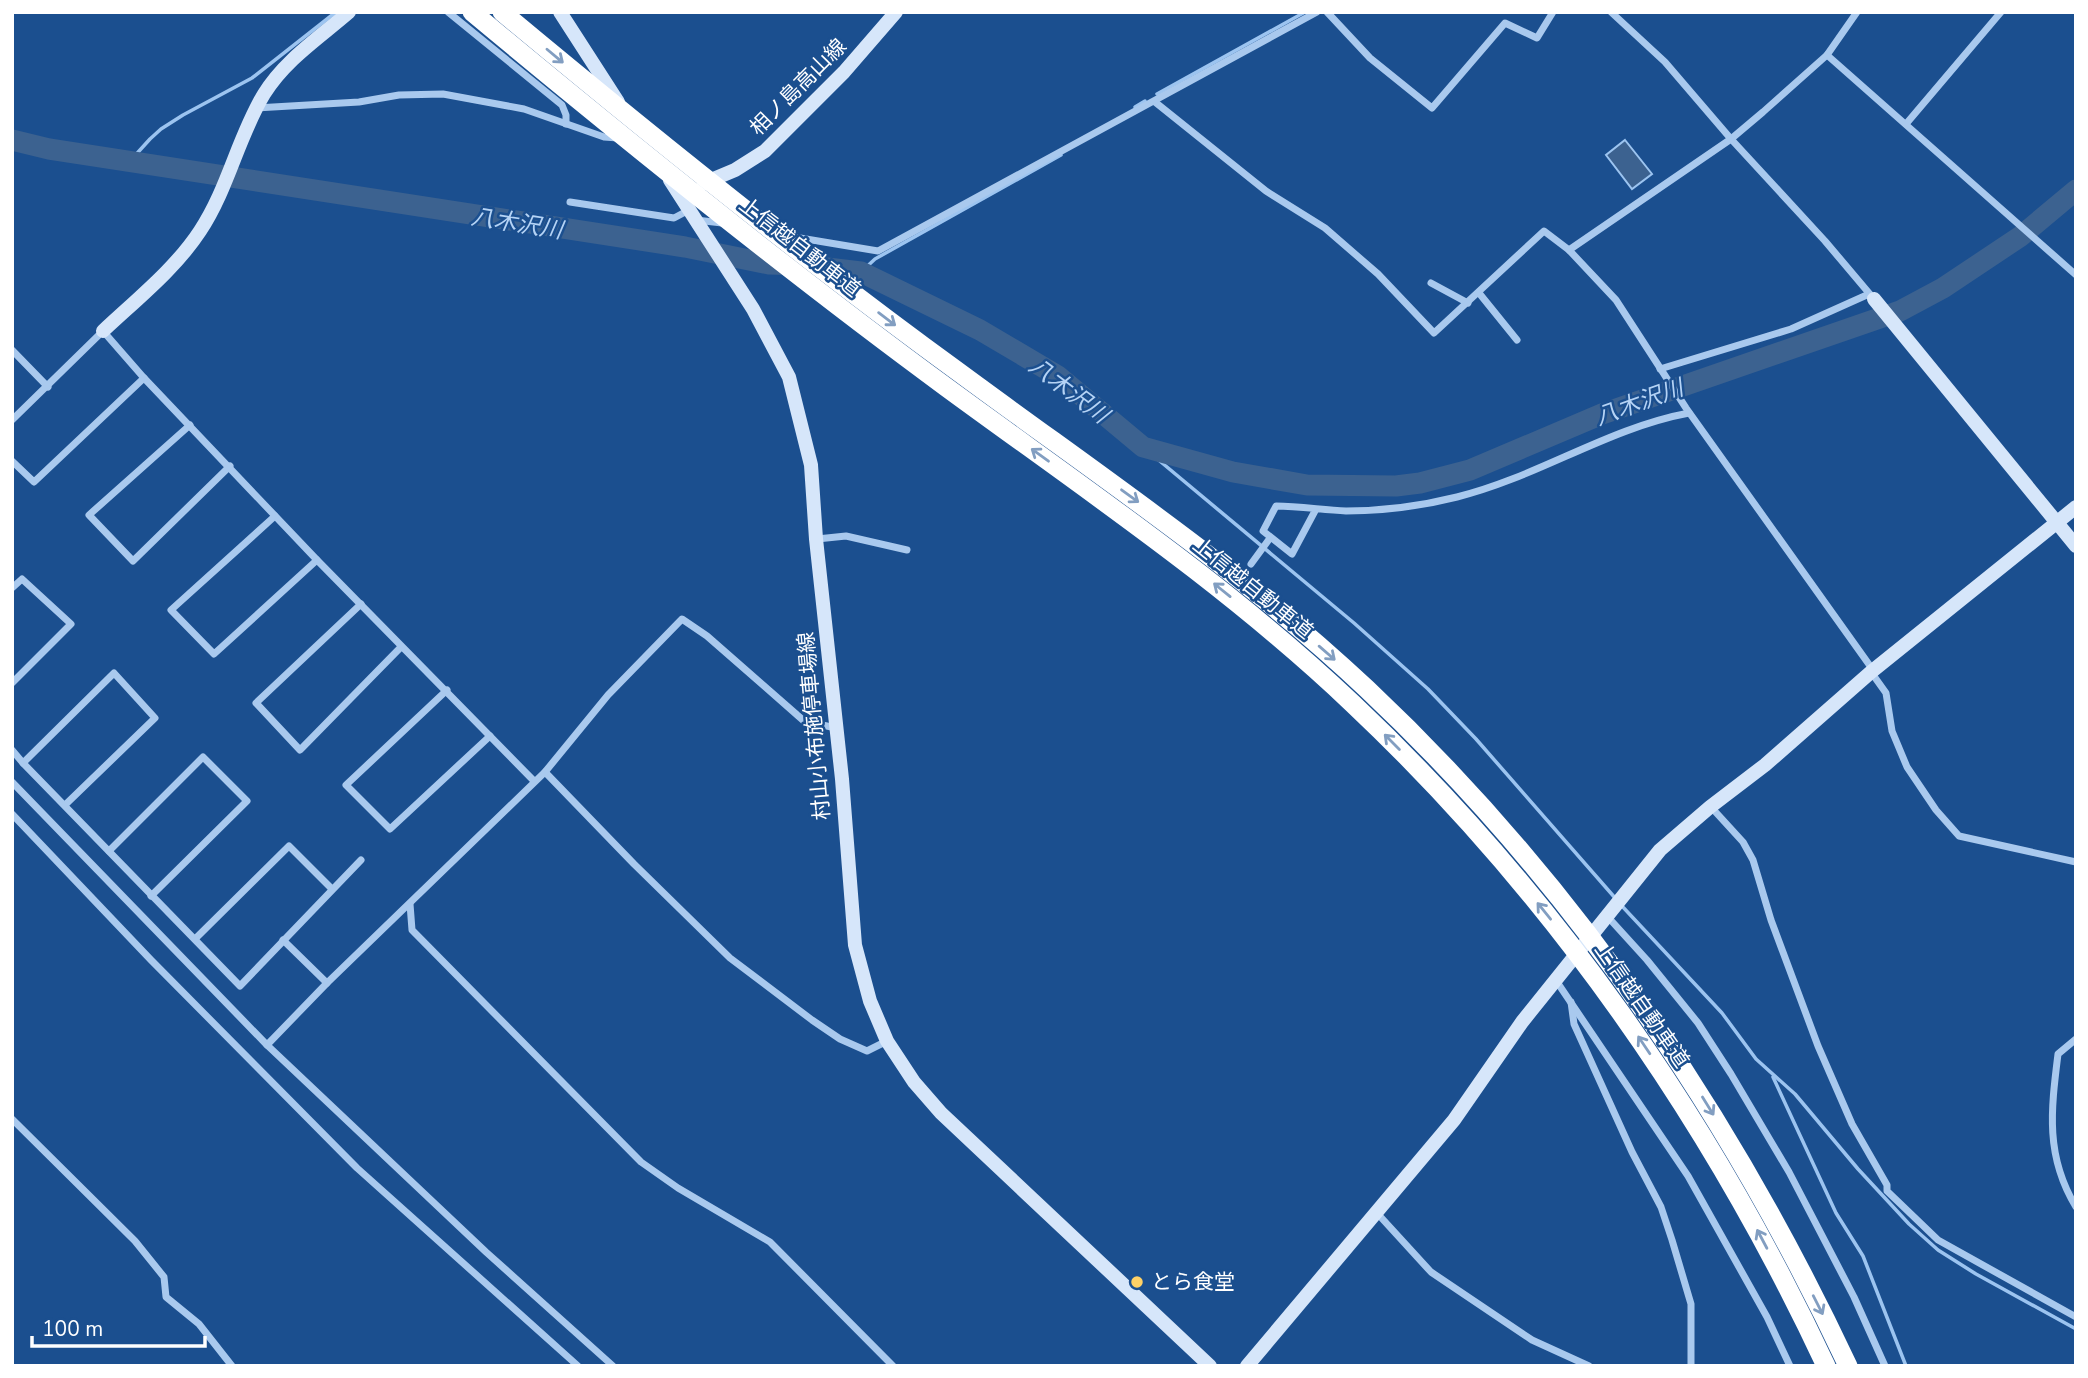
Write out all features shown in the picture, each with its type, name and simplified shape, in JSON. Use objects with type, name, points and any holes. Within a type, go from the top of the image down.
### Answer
[{"type":"highway","name":"上信越自動車道","points":[[472,12],[825,296],[1164,545],[1263,624],[1353,703],[1435,785],[1512,872],[1587,964],[1659,1067],[1720,1163],[1756,1227],[1826,1366]]},
{"type":"highway","name":"上信越自動車道","points":[[502,12],[658,141],[793,247],[960,374],[1176,530],[1274,607],[1366,688],[1449,771],[1527,857],[1600,949],[1669,1045],[1735,1151],[1783,1236],[1848,1366]]},
{"type":"street","points":[[12,420],[169,269],[201,230],[256,108],[275,79],[299,52],[349,12]]},
{"type":"street","points":[[448,12],[562,105],[566,124]]},
{"type":"street","name":"村山小布施停車場線","points":[[560,12],[753,309],[789,377],[811,465],[855,946],[870,1001],[887,1041],[914,1082],[942,1113],[1210,1366]]},
{"type":"street","name":"相ノ島高山線","points":[[679,192],[735,170],[765,151],[836,81],[896,12]]},
{"type":"street","points":[[570,202],[674,218],[695,218],[878,251],[1317,12]]},
{"type":"street","points":[[1326,12],[1370,58],[1432,108],[1505,23],[1537,38],[1553,12]]},
{"type":"street","points":[[1611,12],[1665,62],[1731,139],[1825,240],[2076,546]]},
{"type":"street","points":[[1569,250],[1731,139],[1827,55],[1857,12]]},
{"type":"street","points":[[1906,124],[2001,12]]},
{"type":"street","points":[[1827,55],[2076,275]]},
{"type":"street","points":[[256,108],[359,102],[399,95],[443,94],[524,109],[604,136],[643,140]]},
{"type":"street","points":[[1155,102],[1266,191],[1325,228],[1378,274],[1434,333],[1544,231],[1569,250],[1616,300],[1687,410],[1872,671],[1886,693],[1892,731],[1907,767],[1936,810],[1959,836],[2076,862]]},
{"type":"street","points":[[1431,284],[1468,303]]},
{"type":"street","points":[[1479,293],[1517,340]]},
{"type":"street","points":[[1660,369],[1791,329],[1871,296]]},
{"type":"street","points":[[103,331],[144,378],[317,560],[534,781]]},
{"type":"street","points":[[12,350],[48,387]]},
{"type":"street","points":[[12,461],[34,482],[144,378]]},
{"type":"street","points":[[1316,509],[1292,554],[1263,531],[1276,506],[1372,511],[1460,496],[1534,471],[1627,429],[1687,410]]},
{"type":"street","points":[[190,425],[89,515],[133,561],[230,466]]},
{"type":"street","points":[[1247,1366],[1454,1120],[1522,1022],[1660,850],[1765,765],[1872,671],[2076,507]]},
{"type":"street","points":[[275,516],[171,611],[214,654],[317,560]]},
{"type":"street","points":[[816,539],[846,536],[907,550]]},
{"type":"street","points":[[1251,564],[1270,538]]},
{"type":"street","points":[[12,588],[22,579],[71,624],[12,683]]},
{"type":"street","points":[[361,604],[256,703],[300,750],[401,647]]},
{"type":"street","points":[[267,1045],[327,983],[545,772],[608,695],[682,619],[707,636],[804,721],[836,728]]},
{"type":"street","points":[[23,764],[114,673],[155,718],[65,805]]},
{"type":"street","points":[[447,691],[346,785],[390,829],[490,736]]},
{"type":"street","points":[[12,750],[240,986],[361,860]]},
{"type":"street","points":[[109,852],[203,757],[247,801],[151,896]]},
{"type":"street","points":[[545,772],[730,958],[840,1039],[867,1051],[887,1041]]},
{"type":"street","points":[[12,784],[267,1045],[486,1252],[613,1366]]},
{"type":"street","points":[[1710,807],[1743,842],[1753,860],[1771,920],[1818,1046],[1852,1124],[1887,1185],[1887,1191],[1938,1240],[2076,1317]]},
{"type":"street","points":[[12,814],[151,960],[357,1168],[578,1366]]},
{"type":"street","points":[[195,939],[289,846],[332,888]]},
{"type":"street","points":[[410,904],[412,930],[641,1162],[678,1188],[770,1242],[892,1366]]},
{"type":"street","points":[[1609,913],[1698,1023],[1731,1074],[1790,1172],[1854,1297],[1885,1366]]},
{"type":"street","points":[[283,940],[327,983]]},
{"type":"street","points":[[1555,979],[1688,1176],[1767,1317],[1790,1366]]},
{"type":"street","points":[[1571,1000],[1574,1024],[1632,1152],[1661,1208],[1672,1240],[1690,1304],[1691,1366]]},
{"type":"street","points":[[2076,1038],[2057,1054],[2052,1138],[2056,1167],[2076,1207]]},
{"type":"street","points":[[12,1119],[135,1241],[164,1277],[166,1297],[199,1324],[232,1366]]},
{"type":"street","points":[[1377,1213],[1431,1272],[1532,1340],[1589,1366]]},
{"type":"water","points":[[1625,140],[1652,174],[1632,189],[1606,155]]},
{"type":"waterway","points":[[130,161],[161,129],[252,78],[336,12]]},
{"type":"waterway","points":[[1157,94],[1305,12]]},
{"type":"waterway","points":[[1135,107],[1145,101]]},
{"type":"waterway","name":"八木沢川","points":[[12,140],[49,149],[685,247],[769,264],[861,272],[980,330],[1058,376],[1143,447],[1233,472],[1307,485],[1396,486],[1420,483],[1470,470],[1602,414],[1900,311],[1943,288],[2021,236],[2076,190]]},
{"type":"waterway","points":[[861,272],[875,259],[1061,155]]},
{"type":"waterway","points":[[1143,447],[1354,623],[1428,689],[1476,739],[1616,899]]},
{"type":"waterway","points":[[1621,905],[1722,1013],[1756,1059],[1795,1094],[1909,1224],[1938,1250],[1976,1274],[2076,1329]]},
{"type":"waterway","points":[[1773,1077],[1836,1213],[1863,1256],[1906,1366]]},
{"type":"place","name":"とら食堂","points":[[1137,1282]]}]
